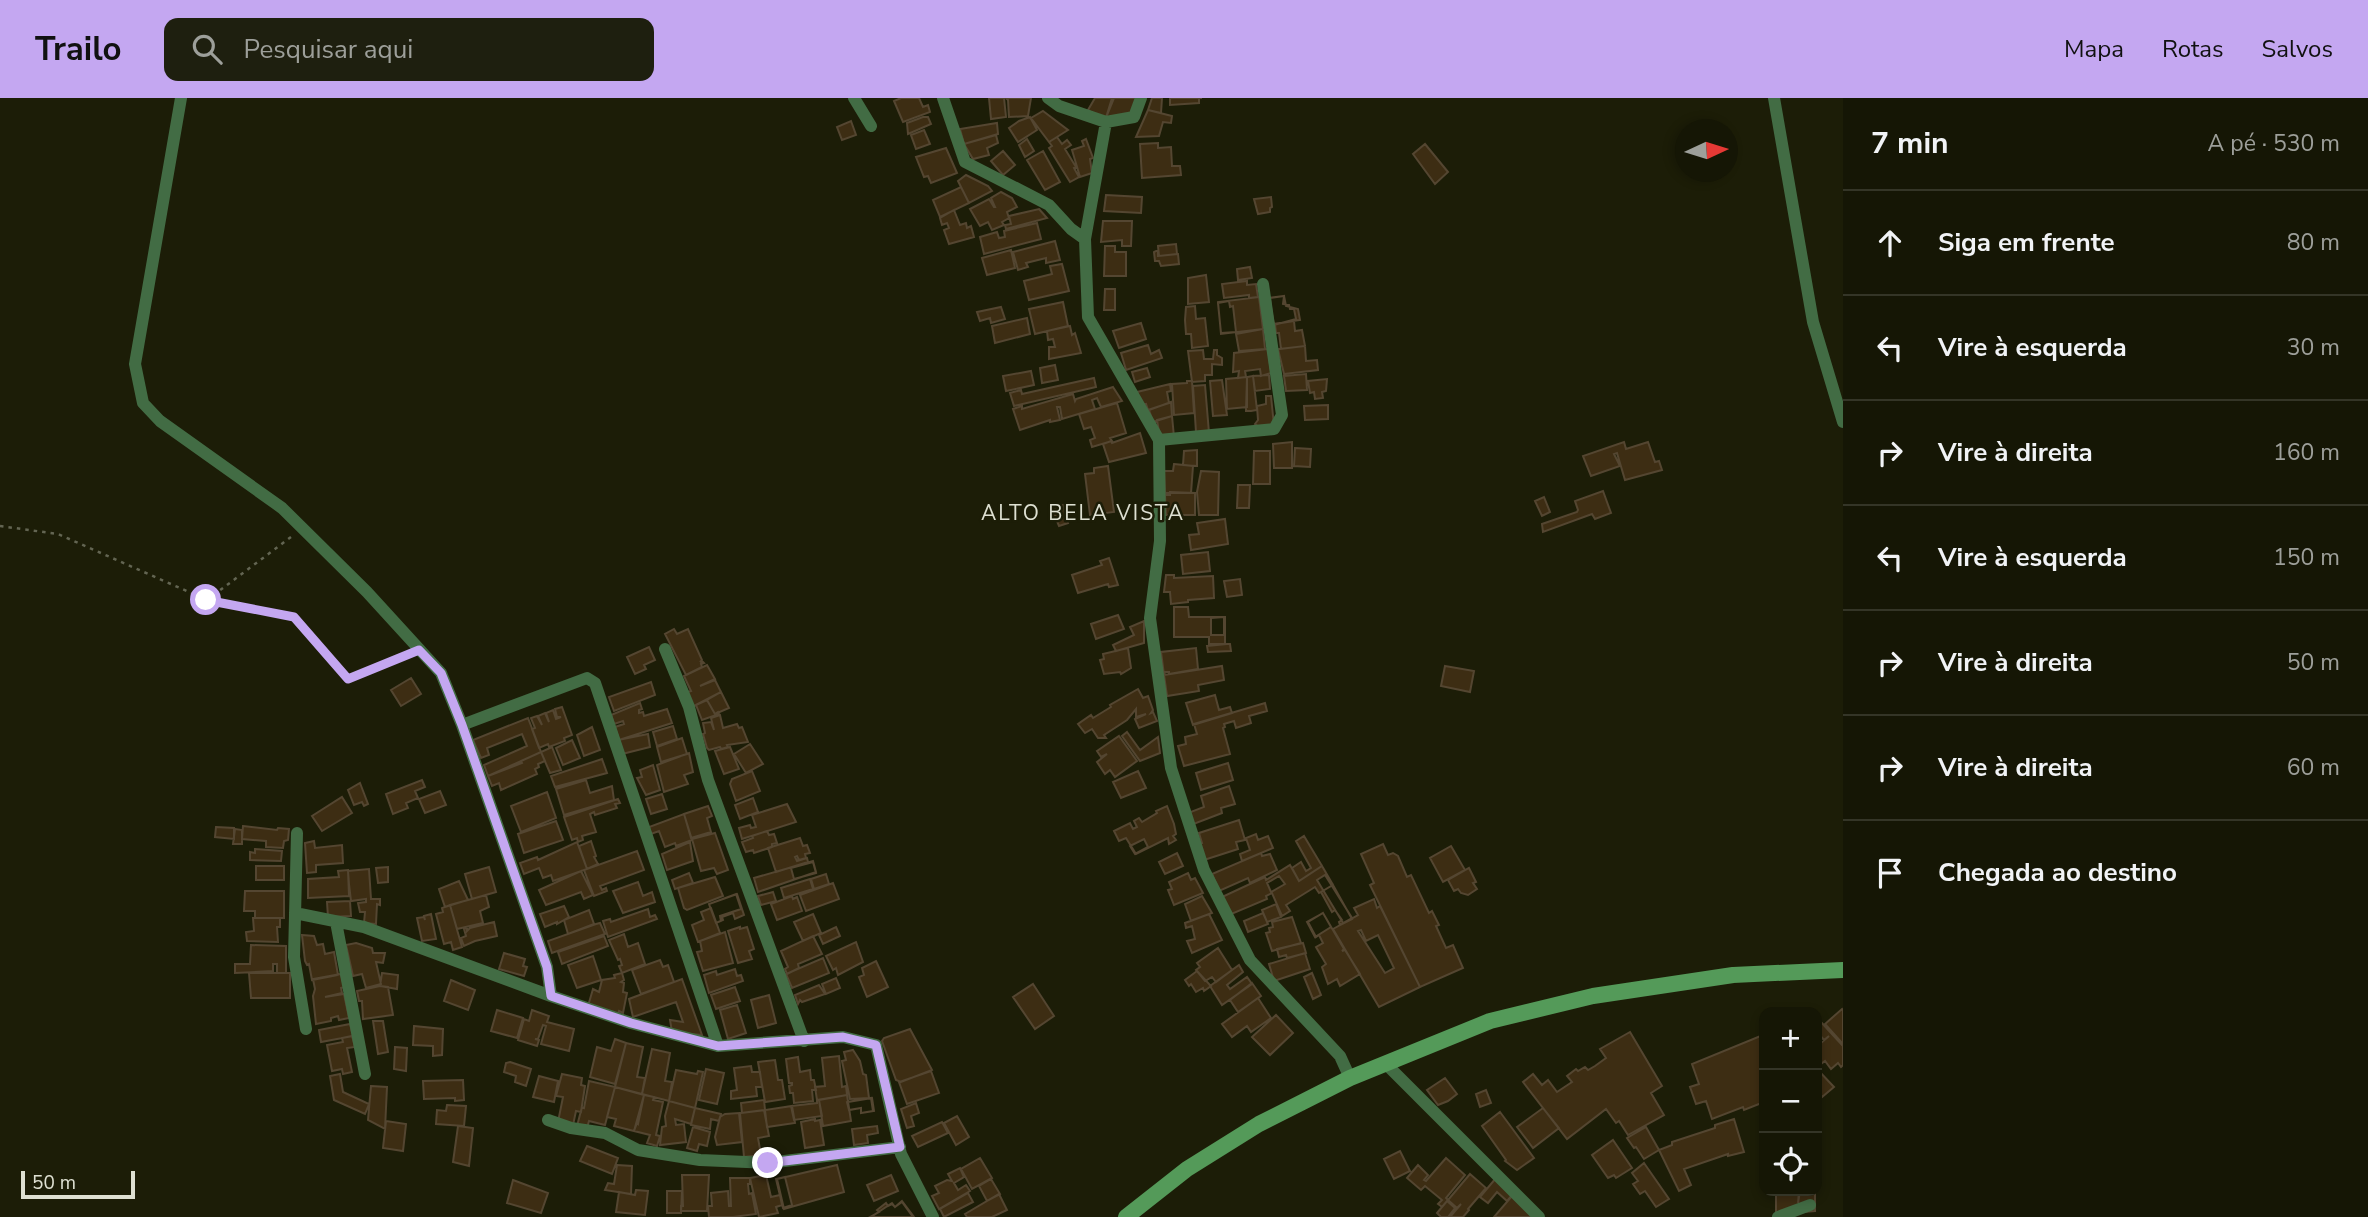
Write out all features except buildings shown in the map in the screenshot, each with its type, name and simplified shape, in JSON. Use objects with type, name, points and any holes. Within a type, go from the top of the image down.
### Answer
[{"type":"main road","points":[[1126,1217],[1187,1170],[1259,1124],[1350,1078],[1490,1021],[1593,996],[1733,975],[1843,970]]},
{"type":"street","points":[[181,98],[135,364],[143,403],[160,421],[282,508],[367,592],[441,673],[462,725],[547,967],[551,996]]},
{"type":"street","points":[[854,98],[871,126]]},
{"type":"street","points":[[943,98],[965,162],[1049,205],[1071,229],[1085,239]]},
{"type":"street","points":[[1048,98],[1059,106],[1106,122],[1134,117],[1141,98]]},
{"type":"street","points":[[1773,98],[1812,322],[1843,422]]},
{"type":"street","points":[[1106,122],[1085,239],[1088,317],[1159,440],[1160,541],[1150,618],[1171,768],[1204,870],[1250,960],[1340,1056],[1350,1078]]},
{"type":"street","points":[[1159,440],[1274,429],[1282,415],[1263,284]]},
{"type":"street","points":[[665,649],[689,707],[708,780],[804,1041]]},
{"type":"street","points":[[462,725],[587,678],[595,682],[718,1046]]},
{"type":"street","points":[[297,834],[294,957],[306,1029]]},
{"type":"street","points":[[295,914],[365,928],[631,1023],[718,1046],[843,1037],[876,1045],[901,1154],[933,1217]]},
{"type":"street","points":[[336,922],[365,1074]]},
{"type":"street","points":[[1385,1063],[1539,1217]]},
{"type":"street","points":[[548,1120],[571,1128],[605,1133],[638,1150],[700,1160],[768,1163],[900,1147]]},
{"type":"street","points":[[1778,1217],[1810,1205]]},
{"type":"path","points":[[0,526],[58,534],[206,600],[294,617],[348,679],[419,650]]},
{"type":"path","points":[[206,600],[303,529]]},
{"type":"district","name":"ALTO BELA VISTA","points":[[1083,513]]},
{"type":"route","points":[[206,600],[294,617],[348,679],[419,650],[441,673],[462,725],[547,967],[551,996],[631,1023],[718,1046],[843,1037],[876,1045],[900,1147],[768,1163]]}]
